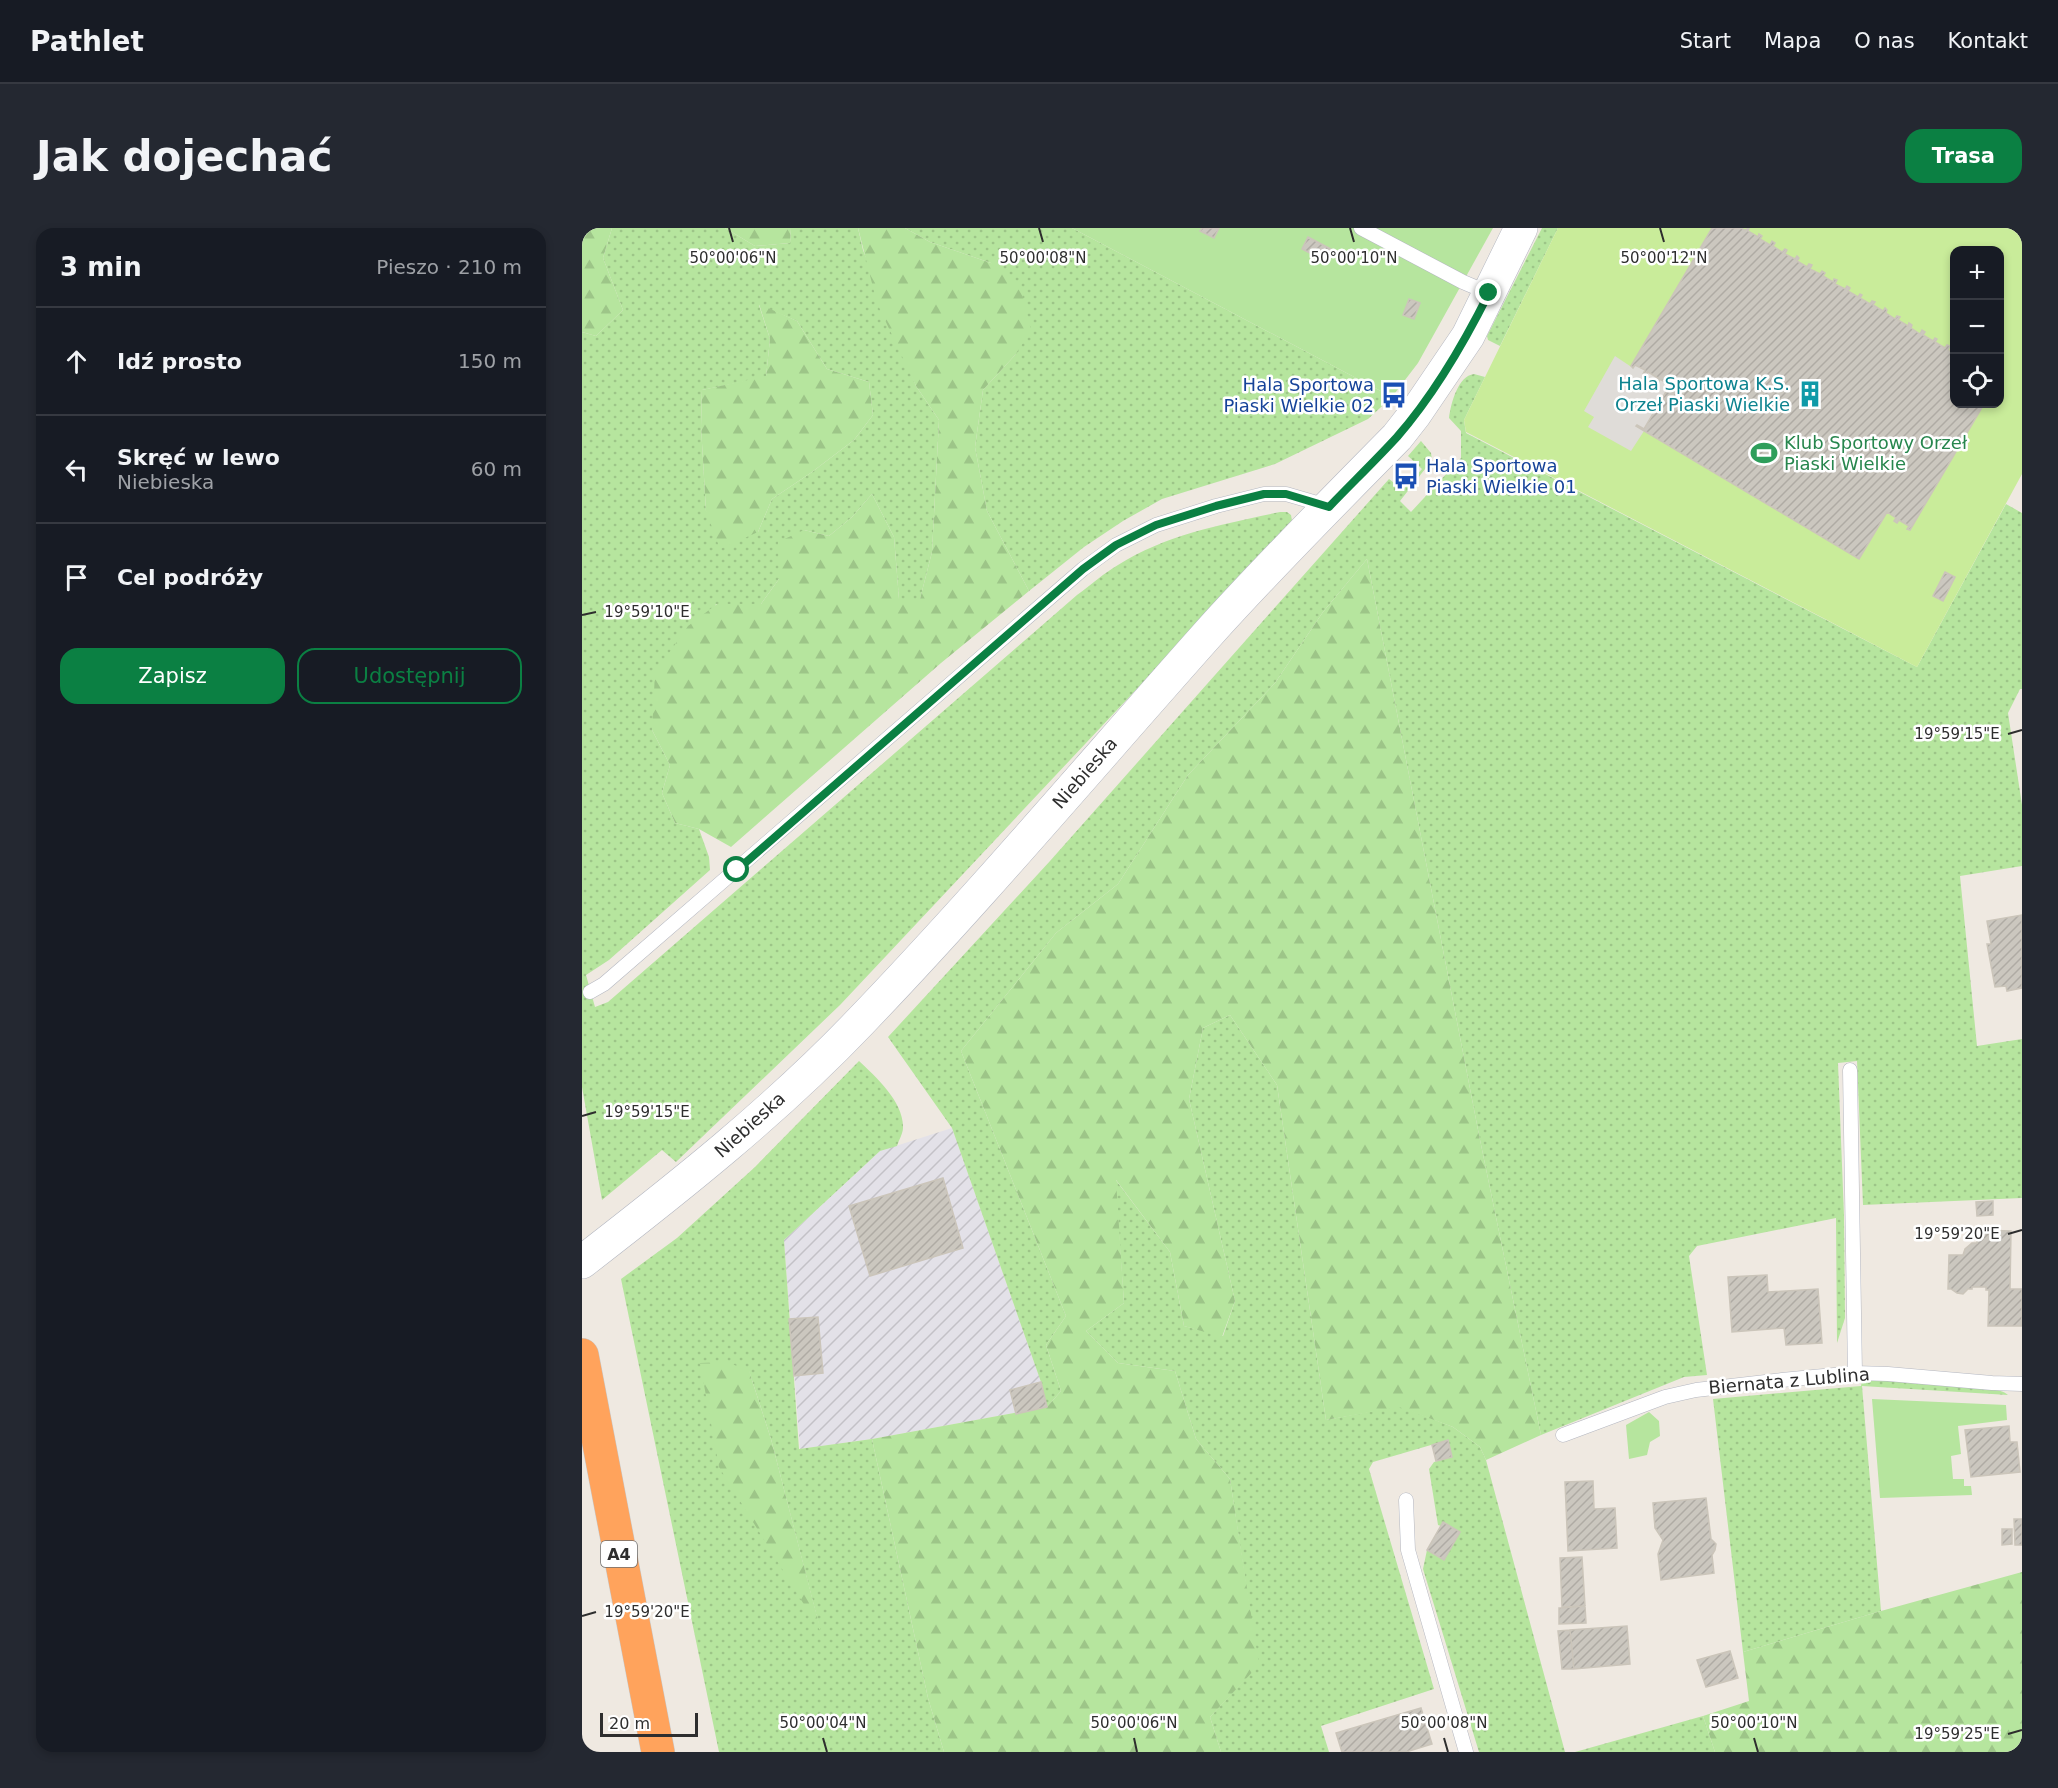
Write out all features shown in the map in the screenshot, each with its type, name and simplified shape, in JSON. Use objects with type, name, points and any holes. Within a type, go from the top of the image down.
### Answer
[{"type":"highway","name":"A4","points":[[582,1355],[658,1752]]},
{"type":"street","name":"Niebieska","points":[[582,1262],[666,1197],[756,1121],[861,1022],[1001,869],[1210,632],[1397,437],[1468,336],[1521,228]]},
{"type":"lane","points":[[1361,228],[1463,282],[1489,293]]},
{"type":"lane","points":[[590,992],[613,977],[1083,569],[1116,545],[1156,525],[1264,494],[1286,494],[1329,507]]},
{"type":"lane","points":[[1850,1070],[1855,1373]]},
{"type":"lane","name":"Biernata z Lublina","points":[[1563,1435],[1665,1397],[1696,1390],[1855,1373],[2022,1384]]},
{"type":"lane","points":[[1406,1500],[1408,1550],[1467,1752]]},
{"type":"shaded area","points":[[1615,356],[1633,368],[1635,365],[1645,370],[1643,373],[1646,375],[1648,372],[1658,378],[1656,381],[1658,383],[1660,379],[1670,385],[1644,429],[1636,426],[1644,431],[1631,451],[1588,427],[1594,417],[1584,411]]},
{"type":"shaded area","points":[[952,1128],[1041,1382],[1047,1407],[872,1439],[800,1449],[784,1240],[880,1151]]},
{"type":"green space","points":[[582,228],[612,228],[603,258],[623,310],[596,336],[582,332]]},
{"type":"green space","points":[[612,228],[725,228],[755,246],[790,243],[791,228],[858,228],[863,250],[916,386],[939,420],[932,552],[920,599],[899,599],[894,537],[872,494],[852,517],[829,536],[804,530],[779,579],[761,604],[716,604],[652,730],[670,765],[662,793],[675,823],[699,829],[709,857],[710,870],[609,960],[586,975],[595,1007],[608,1002],[1077,595],[1108,572],[1156,545],[1196,531],[1280,512],[1287,512],[1291,515],[1292,521],[840,1005],[676,1162],[662,1150],[602,1200],[582,1087],[582,332],[596,336],[623,310],[603,258]],"holes":[[[759,305],[797,321],[827,369],[869,382],[873,415],[854,440],[772,499],[758,532],[706,511],[701,426],[702,390],[766,377],[770,339]]]},
{"type":"green space","points":[[725,228],[791,228],[790,243],[755,246]]},
{"type":"green space","points":[[858,228],[905,228],[930,242],[991,263],[1019,283],[1031,330],[1016,354],[983,390],[975,447],[987,511],[1029,591],[941,663],[731,847],[699,829],[675,823],[662,793],[670,765],[652,730],[655,673],[688,626],[717,604],[761,604],[779,579],[778,542],[804,530],[829,536],[852,517],[872,494],[894,537],[899,599],[920,599],[932,552],[939,420],[916,386],[877,303]]},
{"type":"green space","points":[[905,228],[1072,228],[1392,397],[1368,419],[1275,464],[1162,499],[1084,547],[1029,591],[987,511],[975,447],[983,390],[1016,354],[991,263],[930,242]]},
{"type":"green space","points":[[1072,228],[1493,228],[1418,363],[1392,397]]},
{"type":"green space","points":[[1542,228],[1558,228],[1500,346],[1488,340],[1487,336]]},
{"type":"green space","name":"Klub Sportowy Orzeł Piaski Wielkie","points":[[1558,228],[2022,228],[2022,474],[1917,667],[1466,432],[1464,420]]},
{"type":"green space","points":[[759,304],[797,321],[827,369],[869,382],[873,415],[854,440],[772,499],[758,532],[720,549],[706,511],[701,426],[702,390],[766,376],[770,339]]},
{"type":"green space","points":[[1474,374],[1485,377],[1464,420],[1466,433],[1917,667],[2006,504],[2022,513],[2022,689],[2008,713],[2022,805],[2022,866],[1960,876],[1977,1046],[2022,1039],[2022,1198],[1863,1205],[1857,1061],[1838,1063],[1845,1318],[1837,1343],[1836,1218],[1697,1246],[1689,1256],[1707,1375],[1684,1377],[1541,1435],[1479,1135],[1367,559],[1323,612],[1275,683],[1188,775],[1118,884],[1056,933],[961,1051],[1066,1316],[1046,1345],[1061,1391],[1047,1407],[1041,1382],[952,1128],[888,1037],[1050,861],[1389,479],[1403,490],[1422,469],[1408,456],[1421,441],[1431,453],[1432,460],[1400,501],[1411,512],[1461,458],[1461,431],[1449,418],[1460,385],[1468,376]]},
{"type":"green space","points":[[1367,559],[1479,1135],[1541,1435],[1486,1460],[1480,1447],[1453,1427],[1399,1407],[1326,1420],[1277,1085],[1230,1015],[1203,1028],[1189,1099],[1235,1301],[1222,1337],[1184,1326],[1170,1252],[1116,1180],[1124,1303],[1086,1331],[1118,1363],[1175,1371],[1196,1439],[1230,1479],[1259,1665],[1210,1717],[1221,1752],[944,1752],[928,1698],[872,1439],[1047,1407],[1061,1391],[1046,1345],[1066,1316],[961,1051],[1056,933],[1118,884],[1188,775],[1275,683],[1323,612]]},
{"type":"green space","points":[[1230,1015],[1277,1085],[1326,1420],[1399,1406],[1453,1427],[1480,1447],[1486,1460],[1565,1752],[1479,1752],[1423,1569],[1427,1550],[1444,1560],[1460,1532],[1443,1522],[1441,1526],[1438,1525],[1429,1469],[1434,1462],[1452,1457],[1448,1440],[1373,1462],[1369,1469],[1434,1689],[1321,1726],[1329,1752],[1221,1752],[1210,1717],[1258,1665],[1230,1479],[1196,1439],[1175,1371],[1118,1363],[1086,1331],[1124,1303],[1115,1179],[1170,1252],[1184,1326],[1223,1336],[1235,1301],[1189,1099],[1203,1028]]},
{"type":"green space","points":[[859,1061],[888,1091],[899,1109],[903,1128],[897,1146],[880,1151],[784,1240],[799,1449],[872,1439],[928,1698],[944,1752],[719,1752],[621,1279],[677,1238],[755,1167]],"holes":[[[749,1371],[771,1439],[820,1629]]]},
{"type":"green space","points":[[727,1362],[749,1371],[771,1439],[821,1632],[719,1467],[700,1363]]},
{"type":"green space","points":[[1862,1380],[1963,1384],[1999,1390],[2008,1395],[1862,1386],[1881,1611],[1743,1652],[1713,1399],[1861,1386]]},
{"type":"green space","points":[[1872,1399],[2006,1405],[2007,1420],[1958,1426],[1961,1454],[1951,1456],[1953,1479],[1964,1479],[1964,1486],[1971,1486],[1972,1495],[1880,1498]]},
{"type":"green space","points":[[1649,1412],[1659,1421],[1660,1436],[1650,1442],[1647,1455],[1629,1459],[1626,1425]]},
{"type":"green space","points":[[2022,1572],[2022,1752],[1715,1752],[1703,1716],[1749,1701],[1743,1652]]},
{"type":"green space","points":[[1703,1716],[1715,1752],[1575,1752]]},
{"type":"building","points":[[1202,228],[1219,228],[1214,238],[1200,231]]},
{"type":"building","name":"Hala Sportowa K.S. Orzeł Piaski Wielkie","points":[[1712,228],[1745,230],[1749,228],[1748,231],[1758,237],[1759,234],[1762,236],[1760,239],[1770,245],[1772,241],[1775,243],[1773,246],[1782,252],[1787,250],[1785,254],[1795,259],[1797,256],[1799,258],[1797,261],[1807,267],[1809,264],[1812,265],[1810,269],[1820,274],[1822,271],[1825,273],[1823,276],[1833,282],[1834,279],[1837,280],[1835,284],[1845,289],[1847,286],[1850,288],[1848,291],[1858,297],[1862,295],[1860,298],[1870,304],[1872,301],[1875,302],[1873,305],[1883,311],[1885,308],[1886,313],[1895,319],[1897,316],[1900,317],[1898,320],[1908,326],[1909,323],[1912,325],[1911,328],[1920,334],[1922,330],[1925,332],[1923,335],[1933,341],[1937,339],[1935,342],[1945,348],[1947,345],[1950,346],[1948,350],[1950,351],[1950,408],[1982,408],[1910,530],[1907,529],[1909,526],[1899,520],[1897,523],[1894,521],[1896,518],[1887,512],[1859,559],[1636,426],[1644,429],[1670,385],[1660,379],[1658,383],[1656,381],[1658,378],[1648,372],[1646,375],[1643,374],[1645,370],[1635,365],[1633,368],[1631,366]]},
{"type":"building","points":[[1308,237],[1331,249],[1325,261],[1302,249]]},
{"type":"building","points":[[1409,299],[1420,303],[1414,319],[1403,315]]},
{"type":"building","points":[[1945,572],[1955,577],[1943,601],[1933,596]]},
{"type":"building","points":[[2022,915],[2022,988],[2007,991],[2006,986],[1995,987],[1987,944],[1991,944],[1987,921]]},
{"type":"building","points":[[943,1178],[963,1248],[870,1276],[849,1206]]},
{"type":"building","points":[[1993,1201],[1993,1215],[1977,1216],[1976,1202]]},
{"type":"building","points":[[1978,1230],[2011,1231],[2010,1289],[2022,1289],[2022,1326],[1988,1326],[1989,1290],[1986,1290],[1986,1287],[1972,1287],[1963,1294],[1948,1289],[1949,1255],[1963,1255],[1965,1249],[1972,1243],[1977,1243]]},
{"type":"building","points":[[1767,1275],[1768,1292],[1818,1289],[1822,1343],[1786,1345],[1784,1328],[1732,1332],[1728,1277]]},
{"type":"building","points":[[818,1317],[823,1373],[794,1376],[789,1319]]},
{"type":"building","points":[[1041,1382],[1047,1407],[1016,1414],[1010,1390]]},
{"type":"building","points":[[2009,1426],[2010,1442],[2017,1442],[2020,1472],[1971,1477],[1965,1430]]},
{"type":"building","points":[[1448,1440],[1452,1457],[1436,1461],[1432,1445]]},
{"type":"building","points":[[1593,1481],[1594,1509],[1615,1508],[1617,1548],[1568,1551],[1565,1482]]},
{"type":"building","points":[[1706,1498],[1711,1539],[1716,1544],[1712,1555],[1714,1573],[1661,1580],[1658,1554],[1663,1540],[1655,1528],[1653,1503]]},
{"type":"building","points":[[2014,1519],[2022,1519],[2022,1545],[2015,1545]]},
{"type":"building","points":[[1443,1522],[1460,1532],[1444,1560],[1427,1550]]},
{"type":"building","points":[[2002,1529],[2012,1529],[2012,1544],[2002,1545]]},
{"type":"building","points":[[1582,1557],[1585,1606],[1562,1607],[1560,1558]]},
{"type":"building","points":[[1585,1606],[1586,1623],[1559,1624],[1559,1608]]},
{"type":"building","points":[[1627,1626],[1630,1664],[1574,1669],[1570,1630]]},
{"type":"building","points":[[1570,1630],[1574,1669],[1562,1669],[1558,1631]]},
{"type":"building","points":[[1730,1651],[1738,1678],[1706,1687],[1697,1660]]},
{"type":"building","points":[[1421,1708],[1432,1744],[1406,1752],[1342,1752],[1336,1733]]},
{"type":"place","name":"Hala Sportowa K.S. Orzeł Piaski Wielkie","points":[[1810,394]]},
{"type":"place","name":"Hala Sportowa Piaski Wielkie 02","points":[[1394,395]]},
{"type":"place","name":"Klub Sportowy Orzeł Piaski Wielkie","points":[[1764,453]]},
{"type":"place","name":"Hala Sportowa Piaski Wielkie 01","points":[[1406,476]]},
{"type":"route","points":[[737,870],[1083,569],[1116,545],[1156,525],[1264,494],[1286,494],[1329,507],[1397,437],[1415,414],[1468,336],[1489,293]]}]
